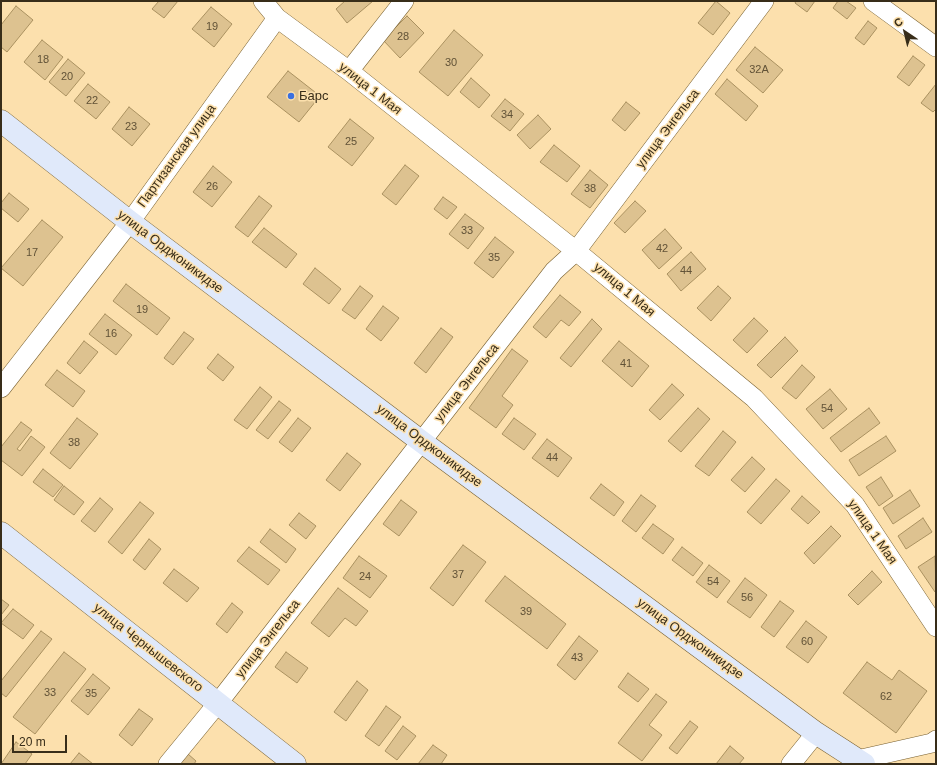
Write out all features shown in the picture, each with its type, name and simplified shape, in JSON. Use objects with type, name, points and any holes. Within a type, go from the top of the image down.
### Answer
[{"type":"main road","name":"улица Орджоникидзе","points":[[1,121],[130,222],[422,442],[816,733],[860,762]]},
{"type":"main road","name":"улица Чернышевского","points":[[1,533],[295,764]]},
{"type":"street","name":"улица 1 Мая","points":[[263,1],[277,18],[349,71],[576,250],[754,398],[855,505],[936,627]]},
{"type":"street","points":[[349,71],[404,1]]},
{"type":"street","name":"улица Энгельса","points":[[168,764],[218,703],[554,271],[576,250],[764,1]]},
{"type":"street","points":[[873,1],[936,47]]},
{"type":"street","name":"Партизанская улица","points":[[1,388],[130,222],[277,18]]},
{"type":"street","points":[[791,764],[816,733]]},
{"type":"street","points":[[860,762],[932,743],[936,740]]},
{"type":"building","points":[[159,1],[178,1],[164,18],[152,9]]},
{"type":"building","points":[[345,1],[373,1],[347,23],[336,9]]},
{"type":"building","points":[[716,1],[730,13],[713,35],[698,23]]},
{"type":"building","points":[[796,1],[815,1],[807,12],[795,3]]},
{"type":"building","points":[[838,1],[846,1],[856,8],[847,19],[833,8]]},
{"type":"building","points":[[16,6],[33,20],[7,52],[1,47],[1,25]]},
{"type":"building","points":[[211,7],[232,24],[214,47],[192,29]]},
{"type":"building","points":[[407,16],[424,33],[400,58],[383,40]]},
{"type":"building","points":[[868,21],[877,28],[864,45],[855,38]]},
{"type":"building","points":[[454,30],[483,55],[448,96],[419,72]]},
{"type":"building","points":[[42,40],[63,57],[45,80],[24,62]]},
{"type":"building","points":[[755,47],[783,70],[763,93],[736,70]]},
{"type":"building","points":[[913,56],[925,65],[909,86],[897,77]]},
{"type":"building","points":[[68,59],[85,73],[66,96],[49,82]]},
{"type":"building","points":[[288,71],[320,96],[299,122],[267,97]]},
{"type":"building","points":[[471,78],[490,95],[479,108],[460,92]]},
{"type":"building","points":[[727,79],[758,106],[746,121],[715,94]]},
{"type":"building","points":[[88,84],[110,102],[96,119],[74,101]]},
{"type":"building","points":[[936,84],[936,109],[933,112],[921,103]]},
{"type":"building","points":[[505,99],[524,114],[510,131],[491,116]]},
{"type":"building","points":[[626,102],[640,113],[625,131],[612,120]]},
{"type":"building","points":[[129,107],[150,124],[132,146],[112,129]]},
{"type":"building","points":[[538,115],[551,129],[530,149],[517,135]]},
{"type":"building","points":[[350,119],[374,138],[352,166],[328,147]]},
{"type":"building","points":[[554,145],[580,166],[567,182],[540,162]]},
{"type":"building","points":[[405,165],[419,176],[396,205],[382,194]]},
{"type":"building","points":[[213,166],[232,182],[212,207],[193,192]]},
{"type":"building","points":[[590,170],[608,185],[590,208],[571,194]]},
{"type":"building","points":[[9,193],[29,209],[18,222],[1,208],[1,203]]},
{"type":"building","points":[[259,196],[272,206],[248,237],[235,227]]},
{"type":"building","points":[[443,197],[457,207],[447,219],[434,209]]},
{"type":"building","points":[[635,201],[646,211],[625,233],[614,223]]},
{"type":"building","points":[[465,214],[484,228],[468,249],[449,234]]},
{"type":"building","points":[[42,220],[63,237],[23,286],[1,268]]},
{"type":"building","points":[[264,228],[297,254],[286,268],[252,242]]},
{"type":"building","points":[[665,229],[682,248],[659,269],[642,250]]},
{"type":"building","points":[[495,237],[514,252],[493,278],[474,263]]},
{"type":"building","points":[[691,252],[706,269],[681,291],[667,274]]},
{"type":"building","points":[[315,268],[341,289],[329,304],[303,284]]},
{"type":"building","points":[[126,284],[170,318],[157,335],[113,301]]},
{"type":"building","points":[[360,286],[373,296],[355,319],[342,310]]},
{"type":"building","points":[[718,286],[731,298],[711,321],[697,308]]},
{"type":"building","points":[[560,295],[581,312],[569,326],[561,320],[546,338],[533,327]]},
{"type":"building","points":[[383,306],[399,318],[381,341],[366,329]]},
{"type":"building","points":[[105,314],[132,335],[116,355],[89,334]]},
{"type":"building","points":[[754,318],[768,331],[747,353],[733,340]]},
{"type":"building","points":[[592,319],[602,329],[571,367],[560,358]]},
{"type":"building","points":[[441,328],[453,337],[426,373],[414,363]]},
{"type":"building","points":[[184,332],[194,339],[173,365],[164,358]]},
{"type":"building","points":[[785,337],[798,351],[771,378],[757,365]]},
{"type":"building","points":[[84,341],[98,352],[80,374],[67,363]]},
{"type":"building","points":[[619,341],[649,366],[632,387],[602,361]]},
{"type":"building","points":[[512,349],[528,361],[502,396],[513,405],[496,428],[469,408]]},
{"type":"building","points":[[218,354],[234,367],[223,381],[207,368]]},
{"type":"building","points":[[802,365],[815,377],[796,399],[782,388]]},
{"type":"building","points":[[57,370],[85,391],[73,407],[45,385]]},
{"type":"building","points":[[672,384],[684,395],[660,420],[649,410]]},
{"type":"building","points":[[260,387],[272,397],[247,429],[234,420]]},
{"type":"building","points":[[830,389],[847,409],[823,429],[806,409]]},
{"type":"building","points":[[279,401],[291,410],[268,439],[256,430]]},
{"type":"building","points":[[698,408],[710,419],[681,452],[668,441]]},
{"type":"building","points":[[869,408],[880,423],[841,452],[830,438]]},
{"type":"building","points":[[77,418],[98,434],[70,469],[50,453]]},
{"type":"building","points":[[298,418],[311,428],[292,452],[279,442]]},
{"type":"building","points":[[514,418],[536,434],[524,450],[502,434]]},
{"type":"building","points":[[21,422],[32,430],[17,449],[20,451],[31,436],[45,447],[22,476],[1,460],[1,447]]},
{"type":"building","points":[[723,431],[736,442],[709,476],[695,466]]},
{"type":"building","points":[[886,436],[896,451],[859,476],[849,460]]},
{"type":"building","points":[[547,439],[572,458],[558,477],[532,458]]},
{"type":"building","points":[[347,453],[361,464],[340,491],[326,480]]},
{"type":"building","points":[[752,457],[765,469],[745,492],[731,480]]},
{"type":"building","points":[[43,469],[63,485],[53,497],[33,482]]},
{"type":"building","points":[[881,477],[893,496],[879,506],[866,487]]},
{"type":"building","points":[[776,479],[790,491],[761,524],[747,512]]},
{"type":"building","points":[[601,484],[624,502],[614,516],[590,498]]},
{"type":"building","points":[[64,486],[84,502],[74,515],[54,500]]},
{"type":"building","points":[[910,490],[920,506],[893,524],[883,508]]},
{"type":"building","points":[[641,495],[656,506],[636,532],[622,521]]},
{"type":"building","points":[[802,496],[820,512],[808,524],[791,509]]},
{"type":"building","points":[[100,498],[113,509],[95,532],[81,521]]},
{"type":"building","points":[[401,500],[417,512],[399,536],[383,524]]},
{"type":"building","points":[[140,502],[154,513],[122,554],[108,542]]},
{"type":"building","points":[[299,513],[316,526],[306,539],[289,525]]},
{"type":"building","points":[[923,518],[932,532],[906,549],[898,536]]},
{"type":"building","points":[[653,524],[674,539],[663,554],[642,538]]},
{"type":"building","points":[[831,526],[841,536],[814,564],[804,553]]},
{"type":"building","points":[[270,529],[296,549],[286,563],[260,542]]},
{"type":"building","points":[[149,539],[161,549],[145,570],[133,560]]},
{"type":"building","points":[[463,545],[486,562],[453,606],[430,588]]},
{"type":"building","points":[[249,547],[280,570],[268,585],[237,561]]},
{"type":"building","points":[[682,547],[703,563],[693,576],[672,560]]},
{"type":"building","points":[[359,556],[387,576],[370,598],[343,578]]},
{"type":"building","points":[[935,556],[936,591],[935,592],[918,567]]},
{"type":"building","points":[[709,565],[730,581],[717,598],[696,582]]},
{"type":"building","points":[[174,569],[199,588],[187,602],[163,583]]},
{"type":"building","points":[[872,571],[882,582],[858,605],[848,595]]},
{"type":"building","points":[[505,576],[566,624],[547,649],[485,601]]},
{"type":"building","points":[[745,578],[767,595],[750,618],[727,602]]},
{"type":"building","points":[[338,588],[368,611],[356,626],[345,618],[329,637],[311,623]]},
{"type":"building","points":[[1,599],[9,605],[1,615]]},
{"type":"building","points":[[780,601],[794,611],[774,637],[761,627]]},
{"type":"building","points":[[232,603],[243,612],[227,633],[216,624]]},
{"type":"building","points":[[13,609],[34,625],[23,639],[1,623]]},
{"type":"building","points":[[806,621],[827,637],[808,663],[786,647]]},
{"type":"building","points":[[41,631],[52,639],[6,697],[1,693],[1,681]]},
{"type":"building","points":[[579,636],[598,651],[575,680],[557,665]]},
{"type":"building","points":[[64,652],[86,669],[35,734],[13,717]]},
{"type":"building","points":[[286,652],[308,668],[297,683],[275,667]]},
{"type":"building","points":[[867,662],[892,680],[899,670],[927,691],[896,733],[843,693]]},
{"type":"building","points":[[628,673],[649,689],[638,702],[618,687]]},
{"type":"building","points":[[93,674],[110,688],[88,715],[71,701]]},
{"type":"building","points":[[357,681],[368,690],[346,721],[334,712]]},
{"type":"building","points":[[656,694],[667,702],[649,725],[662,735],[642,761],[618,743]]},
{"type":"building","points":[[386,706],[401,717],[379,746],[365,736]]},
{"type":"building","points":[[139,709],[153,719],[132,746],[119,735]]},
{"type":"building","points":[[690,721],[698,727],[677,754],[669,748]]},
{"type":"building","points":[[403,726],[416,736],[397,760],[385,751]]},
{"type":"building","points":[[16,742],[32,754],[25,764],[1,764]]},
{"type":"building","points":[[433,745],[447,755],[441,764],[418,764]]},
{"type":"building","points":[[730,746],[744,758],[739,764],[716,764]]},
{"type":"building","points":[[79,753],[93,764],[70,764]]},
{"type":"building","points":[[188,754],[196,761],[194,764],[180,764]]},
{"type":"place","name":"Барс","points":[[291,96]]}]
